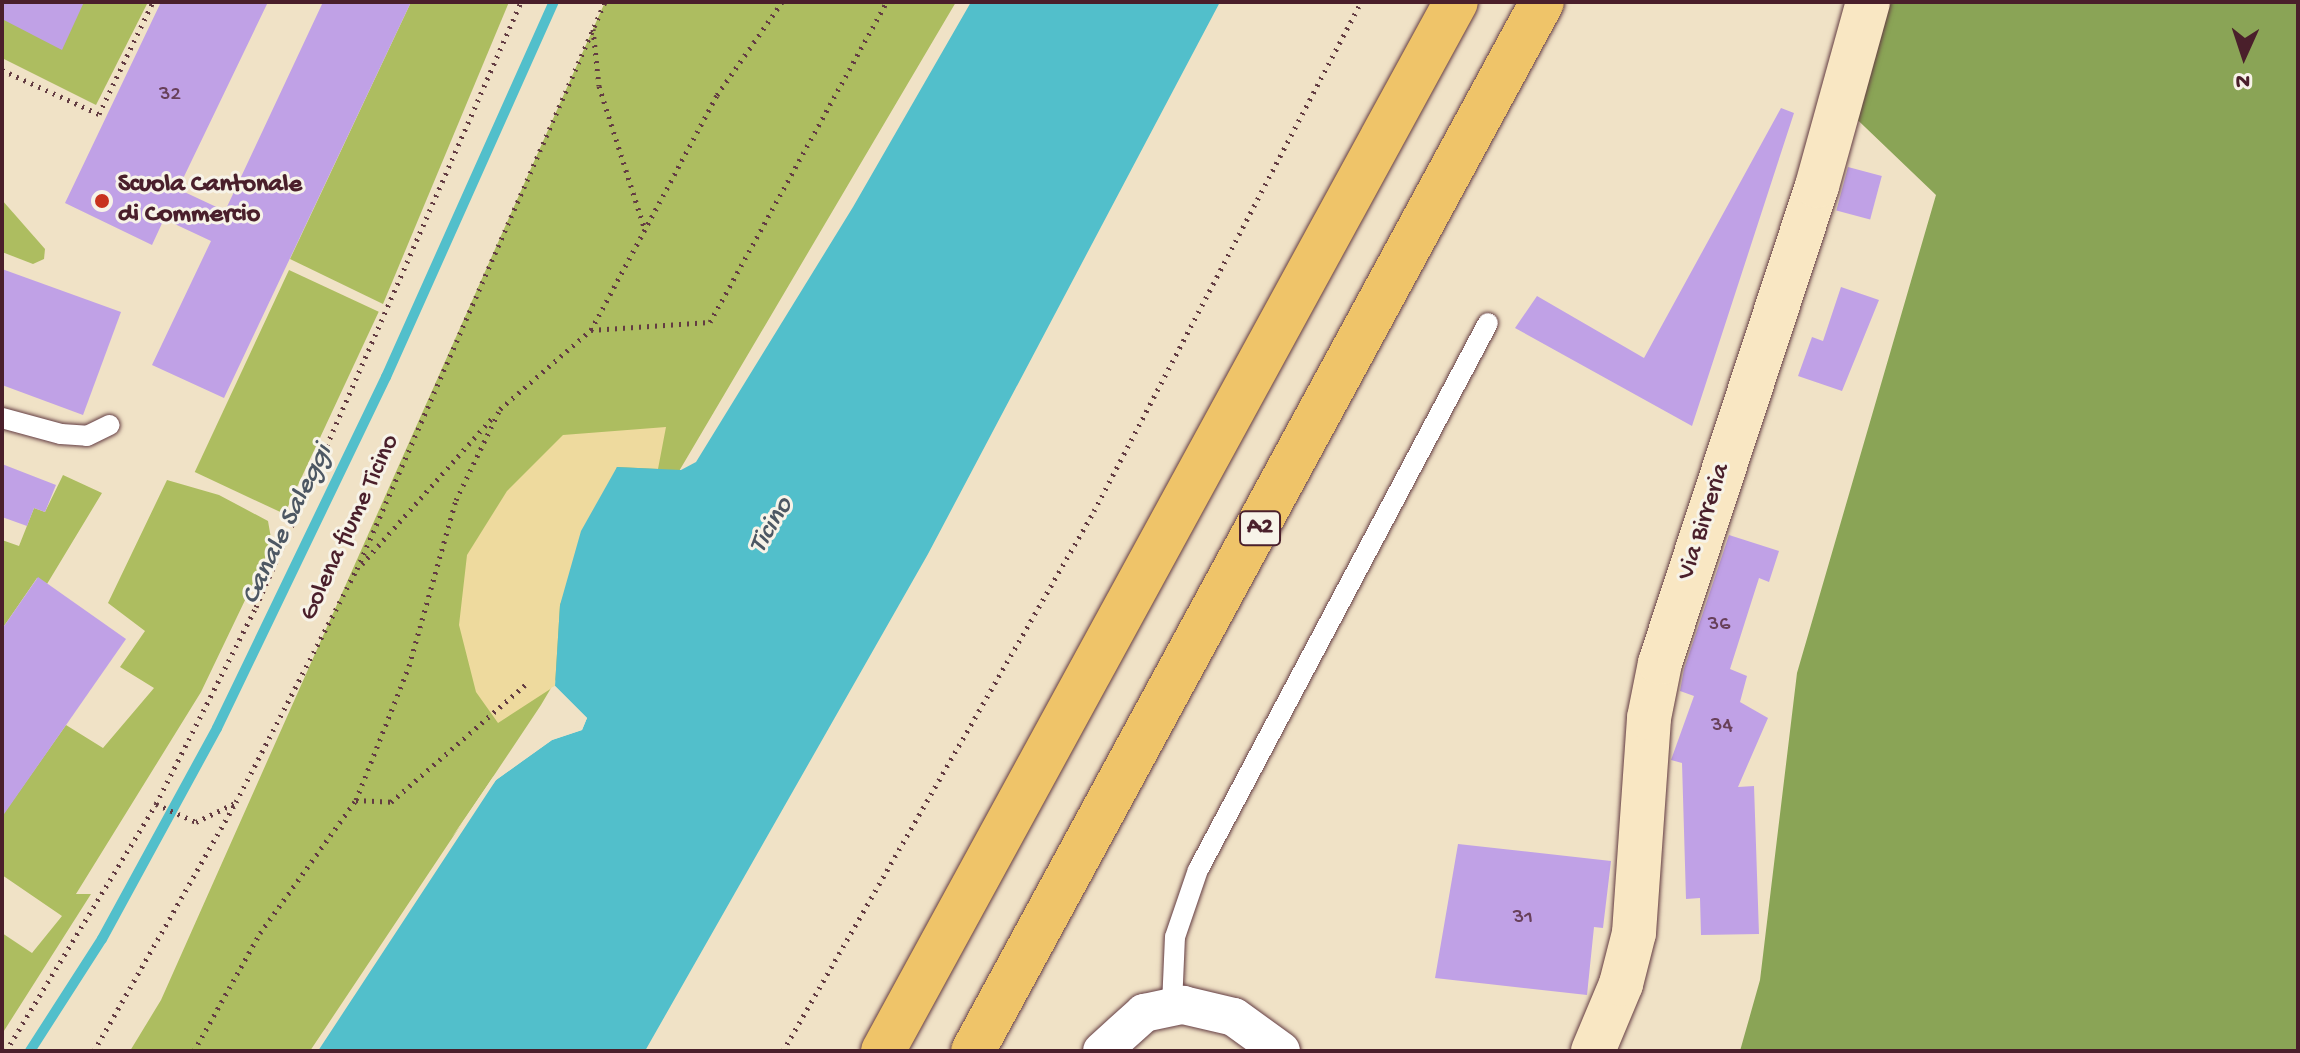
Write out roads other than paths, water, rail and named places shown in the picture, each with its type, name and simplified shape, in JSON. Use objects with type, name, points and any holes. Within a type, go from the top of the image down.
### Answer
[{"type":"highway","points":[[883,1051],[1456,2]]},
{"type":"highway","name":"A2","points":[[973,1051],[1542,2]]},
{"type":"street","name":"Via Birreria","points":[[1593,1051],[1621,984],[1634,933],[1649,718],[1660,663],[1817,186],[1868,2]]},
{"type":"street","points":[[1102,1051],[1130,1022],[1172,1005],[1234,1017],[1275,1049]]},
{"type":"lane","points":[[1172,1005],[1175,937],[1198,870],[1488,323]]},
{"type":"lane","points":[[2,418],[61,434],[87,436],[110,425]]},
{"type":"water","name":"Ticino","points":[[971,2],[1220,2],[928,554],[645,1051],[318,1051],[496,780],[552,740],[582,730],[587,718],[555,686],[560,605],[581,531],[617,467],[681,470],[696,462],[853,207]]},
{"type":"waterway","name":"Canale Saleggi","points":[[30,1051],[102,939],[217,728],[386,377],[554,2]]},
{"type":"place","name":"Scuola Cantonale di Commercio","points":[[102,201]]}]
